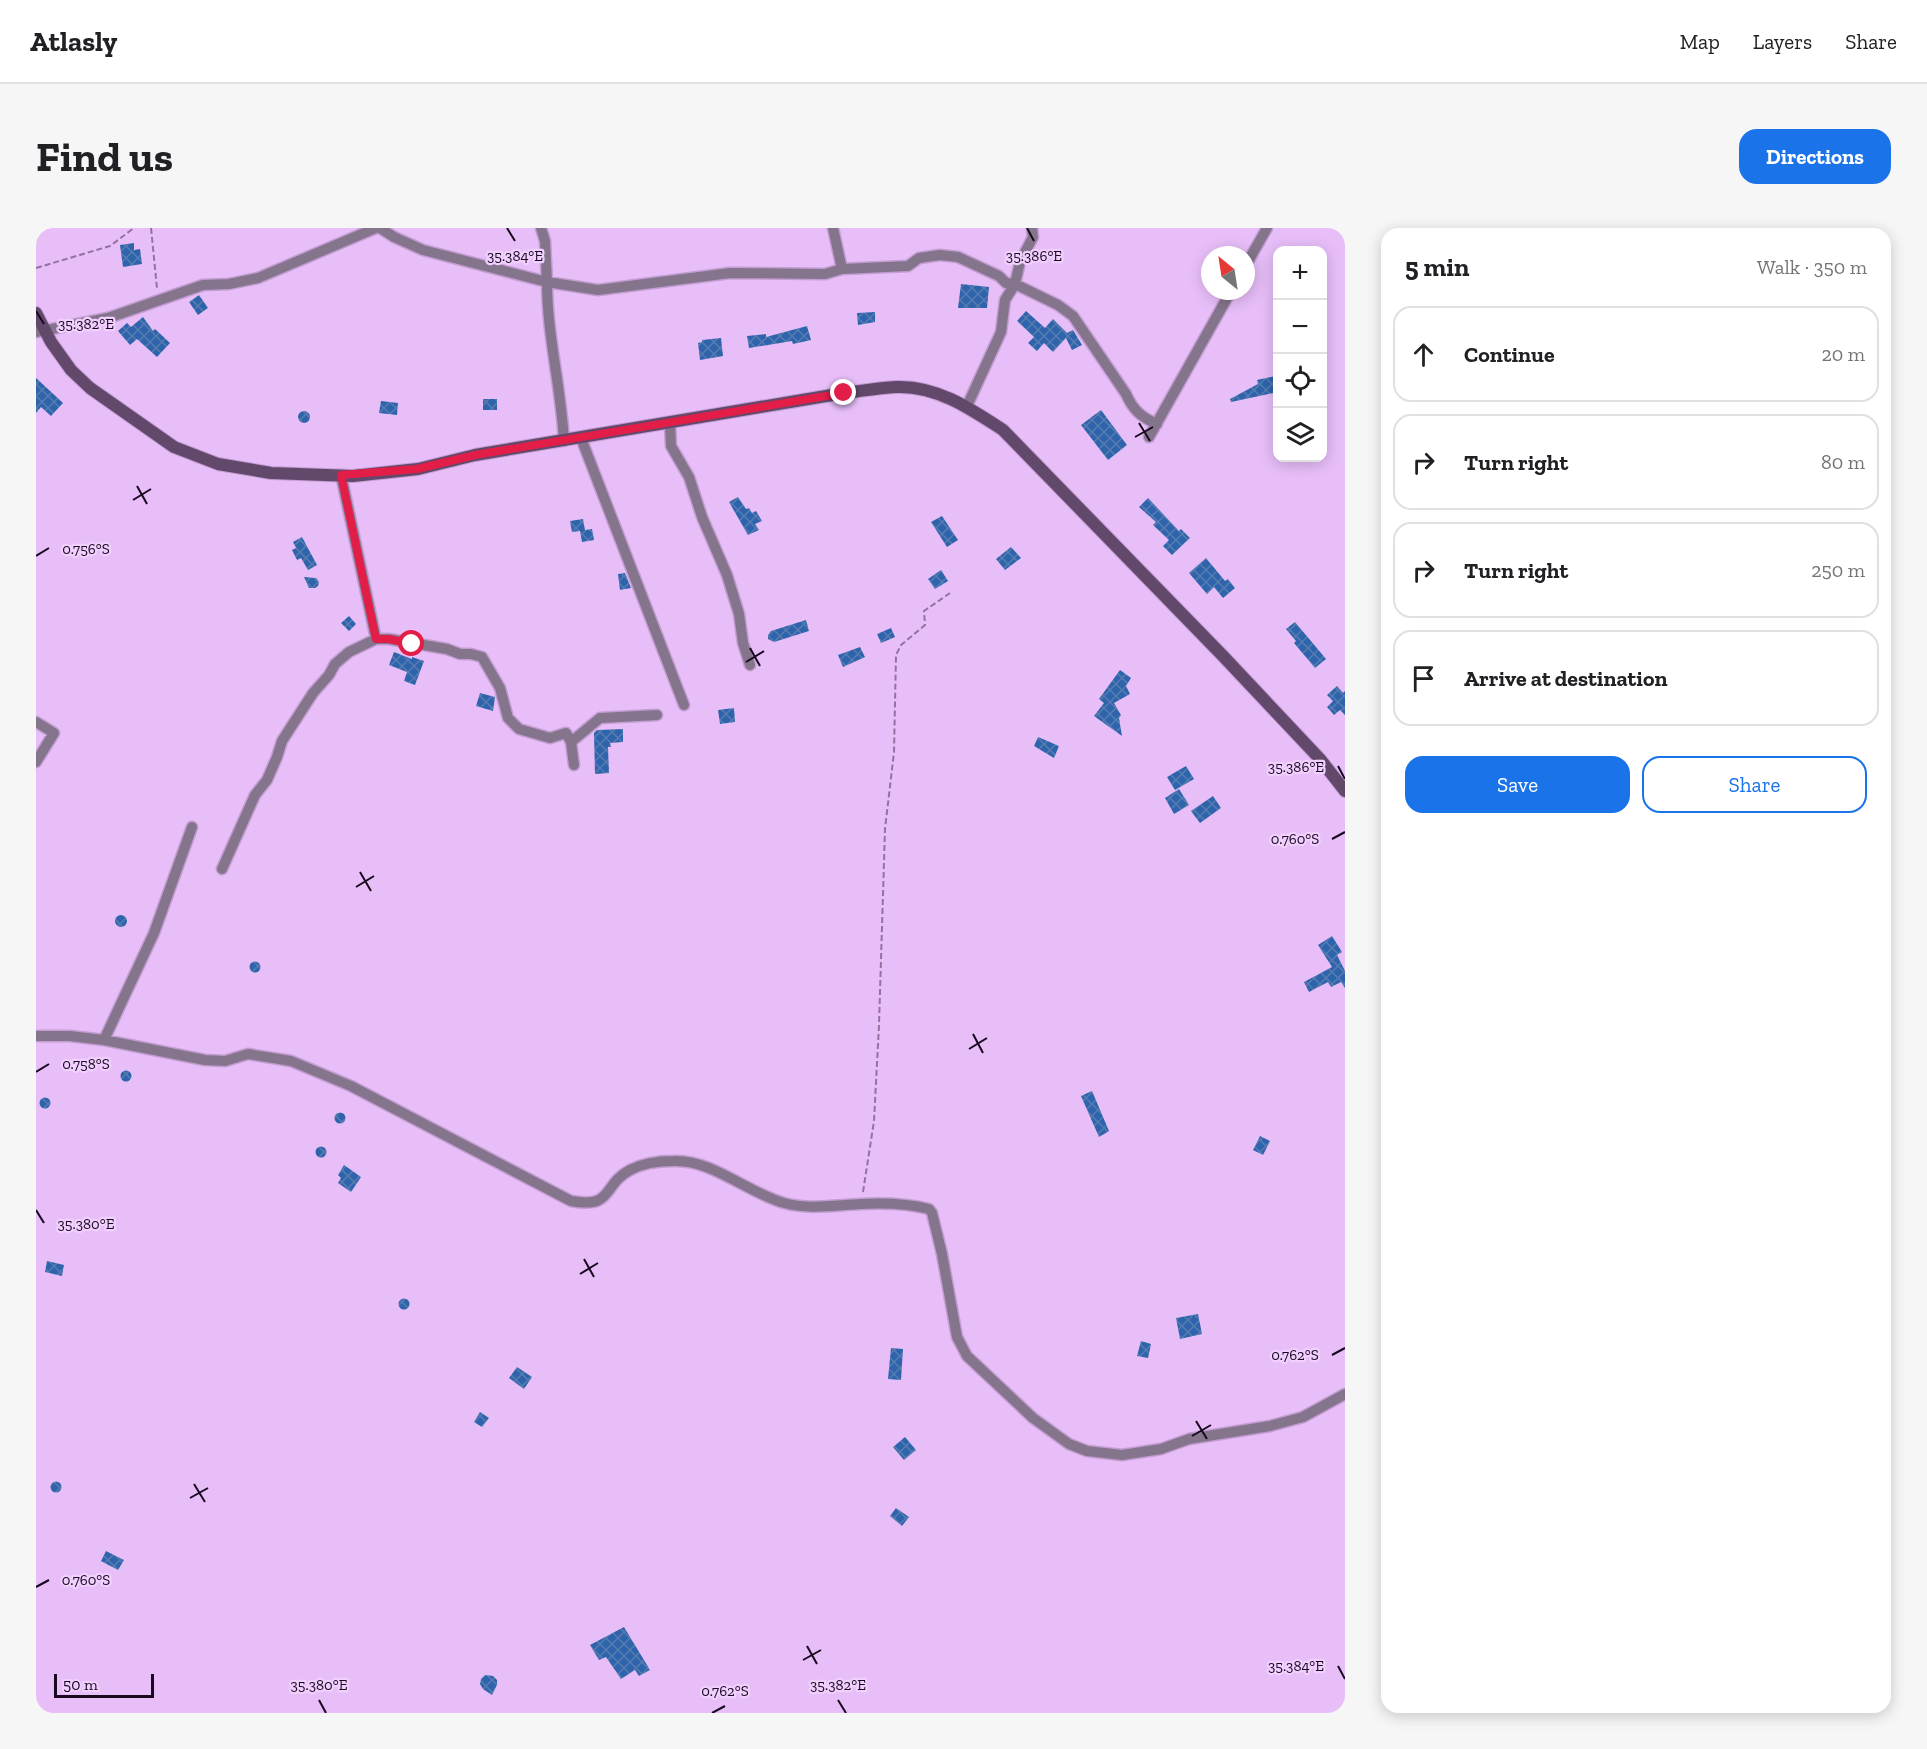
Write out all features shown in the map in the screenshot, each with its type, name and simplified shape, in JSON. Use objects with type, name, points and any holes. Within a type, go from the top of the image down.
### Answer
[{"type":"street","points":[[41,331],[108,318],[203,285],[230,285],[258,278],[378,228],[423,250],[547,282],[598,290],[730,273],[825,274],[842,269],[908,266],[919,258],[940,255],[958,257],[999,276],[1006,283],[1015,284],[1058,305],[1073,316],[1126,394],[1131,406],[1142,417],[1157,424]]},
{"type":"street","points":[[541,228],[544,241],[548,311],[562,406],[564,441]]},
{"type":"street","points":[[833,228],[842,269]]},
{"type":"street","points":[[968,406],[1001,332],[1005,300],[1015,284],[1020,262],[1033,237],[1032,228]]},
{"type":"street","points":[[1255,249],[1267,228]]},
{"type":"street","points":[[1149,437],[1226,300]]},
{"type":"street","points":[[36,313],[41,331],[71,370],[90,388],[174,447],[218,464],[271,473],[341,475],[417,469],[475,455],[844,393],[898,387],[936,392],[968,406],[1003,430],[1320,759],[1345,791]]},
{"type":"street","points":[[670,423],[671,446],[689,477],[702,517],[727,575],[739,614],[743,643],[750,665]]},
{"type":"street","points":[[581,438],[684,705]]},
{"type":"street","points":[[341,475],[376,639]]},
{"type":"street","points":[[222,868],[255,795],[267,780],[282,741],[313,693],[329,675],[335,663],[349,652],[376,639],[389,639],[483,657],[496,678],[508,718],[519,729],[550,738],[566,733],[571,742],[574,765]]},
{"type":"street","points":[[571,742],[600,718],[657,715]]},
{"type":"street","points":[[36,722],[54,733],[36,762]]},
{"type":"street","points":[[104,1040],[154,933],[192,827]]},
{"type":"street","points":[[36,1036],[70,1036],[104,1040],[205,1060],[225,1060],[248,1054],[291,1061],[351,1086],[571,1201],[588,1204],[600,1200],[620,1177],[631,1170],[654,1162],[678,1161],[720,1173],[784,1203],[824,1207],[861,1204],[924,1208],[931,1211],[942,1254],[957,1337],[967,1356],[1033,1418],[1069,1444],[1086,1451],[1122,1455],[1161,1449],[1190,1439],[1270,1426],[1303,1417],[1345,1394]]},
{"type":"path","points":[[36,268],[110,246],[134,228]]},
{"type":"path","points":[[151,228],[159,302]]},
{"type":"path","points":[[861,1204],[874,1122],[885,829],[894,752],[897,655],[901,645],[925,624],[924,611],[950,593]]},
{"type":"building","points":[[134,243],[134,250],[140,249],[142,264],[123,267],[120,245]]},
{"type":"building","points":[[961,284],[989,287],[987,308],[958,308]]},
{"type":"building","points":[[199,295],[208,308],[198,315],[189,302]]},
{"type":"building","points":[[1026,311],[1045,328],[1053,319],[1067,333],[1073,330],[1082,345],[1072,350],[1066,338],[1053,352],[1044,343],[1037,351],[1028,343],[1034,337],[1017,321]]},
{"type":"building","points":[[875,312],[875,322],[858,325],[857,313]]},
{"type":"building","points":[[143,317],[153,331],[155,329],[170,343],[157,357],[137,339],[130,345],[118,331],[127,323],[131,327]]},
{"type":"building","points":[[807,326],[811,340],[749,348],[747,336],[766,334],[766,337]]},
{"type":"building","points":[[721,338],[723,356],[700,360],[698,343],[702,340]]},
{"type":"building","points":[[1273,377],[1273,393],[1231,402],[1230,399],[1258,384],[1257,380]]},
{"type":"building","points":[[36,378],[63,403],[51,416],[41,407],[36,413]]},
{"type":"building","points":[[483,399],[497,399],[497,410],[483,410]]},
{"type":"building","points":[[381,401],[398,403],[397,415],[379,413]]},
{"type":"building","points":[[1101,410],[1127,445],[1108,460],[1081,425]]},
{"type":"building","points":[[306,411],[310,417],[306,423],[302,423],[298,415]]},
{"type":"building","points":[[738,497],[746,509],[749,508],[752,513],[756,511],[762,521],[755,524],[759,530],[748,535],[729,502]]},
{"type":"building","points":[[1148,498],[1179,531],[1181,529],[1190,538],[1172,555],[1163,546],[1169,540],[1153,525],[1156,522],[1139,507]]},
{"type":"building","points":[[942,516],[958,540],[947,547],[931,522]]},
{"type":"building","points":[[583,519],[585,530],[592,529],[594,540],[582,542],[580,531],[572,532],[570,521]]},
{"type":"building","points":[[302,537],[317,565],[308,570],[301,558],[297,560],[292,550],[296,548],[293,542]]},
{"type":"building","points":[[1011,547],[1021,558],[1005,570],[996,559]]},
{"type":"building","points":[[1206,558],[1225,581],[1228,579],[1235,588],[1223,598],[1214,587],[1207,594],[1189,573]]},
{"type":"building","points":[[941,570],[948,581],[935,589],[928,579]]},
{"type":"building","points":[[625,573],[631,588],[620,590],[618,574]]},
{"type":"building","points":[[304,577],[316,578],[319,582],[318,586],[309,588]]},
{"type":"building","points":[[349,616],[356,624],[349,631],[341,623]]},
{"type":"building","points":[[806,620],[809,631],[774,642],[768,639],[771,631]]},
{"type":"building","points":[[1295,622],[1326,659],[1315,668],[1294,643],[1296,641],[1286,629]]},
{"type":"building","points":[[891,628],[895,637],[881,643],[877,634]]},
{"type":"building","points":[[860,647],[865,657],[843,667],[838,655]]},
{"type":"building","points":[[394,652],[424,661],[415,685],[404,681],[407,672],[389,665]]},
{"type":"building","points":[[1120,670],[1131,678],[1126,686],[1130,694],[1114,703],[1121,715],[1119,718],[1122,736],[1094,716],[1104,703],[1099,699]]},
{"type":"building","points":[[1337,686],[1343,693],[1345,691],[1345,715],[1340,710],[1334,715],[1327,707],[1333,701],[1327,695]]},
{"type":"building","points":[[480,693],[495,697],[493,711],[476,706]]},
{"type":"building","points":[[734,708],[735,722],[720,724],[718,710]]},
{"type":"building","points":[[623,729],[623,742],[610,743],[611,747],[608,747],[609,773],[595,774],[594,733],[597,730]]},
{"type":"building","points":[[1038,737],[1059,746],[1054,758],[1034,746]]},
{"type":"building","points":[[1186,766],[1194,779],[1175,790],[1167,777]]},
{"type":"building","points":[[1179,789],[1189,805],[1174,814],[1165,798]]},
{"type":"building","points":[[1213,796],[1221,808],[1200,823],[1191,811]]},
{"type":"building","points":[[123,915],[126,916],[126,926],[119,927],[116,926],[115,919],[116,916]]},
{"type":"building","points":[[1332,936],[1342,952],[1337,955],[1345,971],[1345,988],[1341,982],[1331,987],[1328,982],[1309,992],[1304,982],[1332,967],[1318,945]]},
{"type":"building","points":[[255,962],[259,963],[259,971],[255,972],[251,971],[250,967],[251,963]]},
{"type":"building","points":[[126,1070],[132,1076],[126,1082],[120,1076]]},
{"type":"building","points":[[1092,1091],[1109,1131],[1099,1137],[1081,1096]]},
{"type":"building","points":[[45,1097],[51,1103],[45,1109],[39,1103]]},
{"type":"building","points":[[340,1112],[346,1118],[340,1124],[334,1118]]},
{"type":"building","points":[[1260,1136],[1270,1141],[1263,1155],[1253,1150]]},
{"type":"building","points":[[321,1146],[327,1152],[321,1158],[315,1152]]},
{"type":"building","points":[[344,1165],[361,1177],[351,1192],[338,1183],[341,1178],[338,1175]]},
{"type":"building","points":[[47,1261],[64,1265],[62,1276],[45,1272]]},
{"type":"building","points":[[404,1299],[408,1300],[408,1308],[404,1309],[400,1308],[399,1304],[400,1300]]},
{"type":"building","points":[[1198,1314],[1202,1334],[1180,1339],[1176,1318]]},
{"type":"building","points":[[1141,1341],[1151,1344],[1148,1358],[1137,1356]]},
{"type":"building","points":[[891,1348],[903,1349],[901,1380],[888,1379]]},
{"type":"building","points":[[517,1367],[532,1377],[524,1389],[509,1378]]},
{"type":"building","points":[[480,1412],[489,1418],[482,1427],[474,1422]]},
{"type":"building","points":[[905,1437],[916,1450],[904,1460],[893,1447]]},
{"type":"building","points":[[56,1481],[62,1487],[56,1493],[50,1487]]},
{"type":"building","points":[[896,1508],[909,1517],[902,1526],[890,1516]]},
{"type":"building","points":[[106,1551],[124,1560],[118,1570],[101,1561]]},
{"type":"building","points":[[624,1627],[650,1670],[639,1676],[635,1670],[621,1679],[606,1657],[599,1660],[590,1645]]},
{"type":"building","points":[[485,1675],[493,1676],[497,1680],[492,1695],[480,1684]]},
{"type":"route","points":[[412,644],[376,639],[341,475],[353,476],[417,469],[475,455],[844,393]]}]
